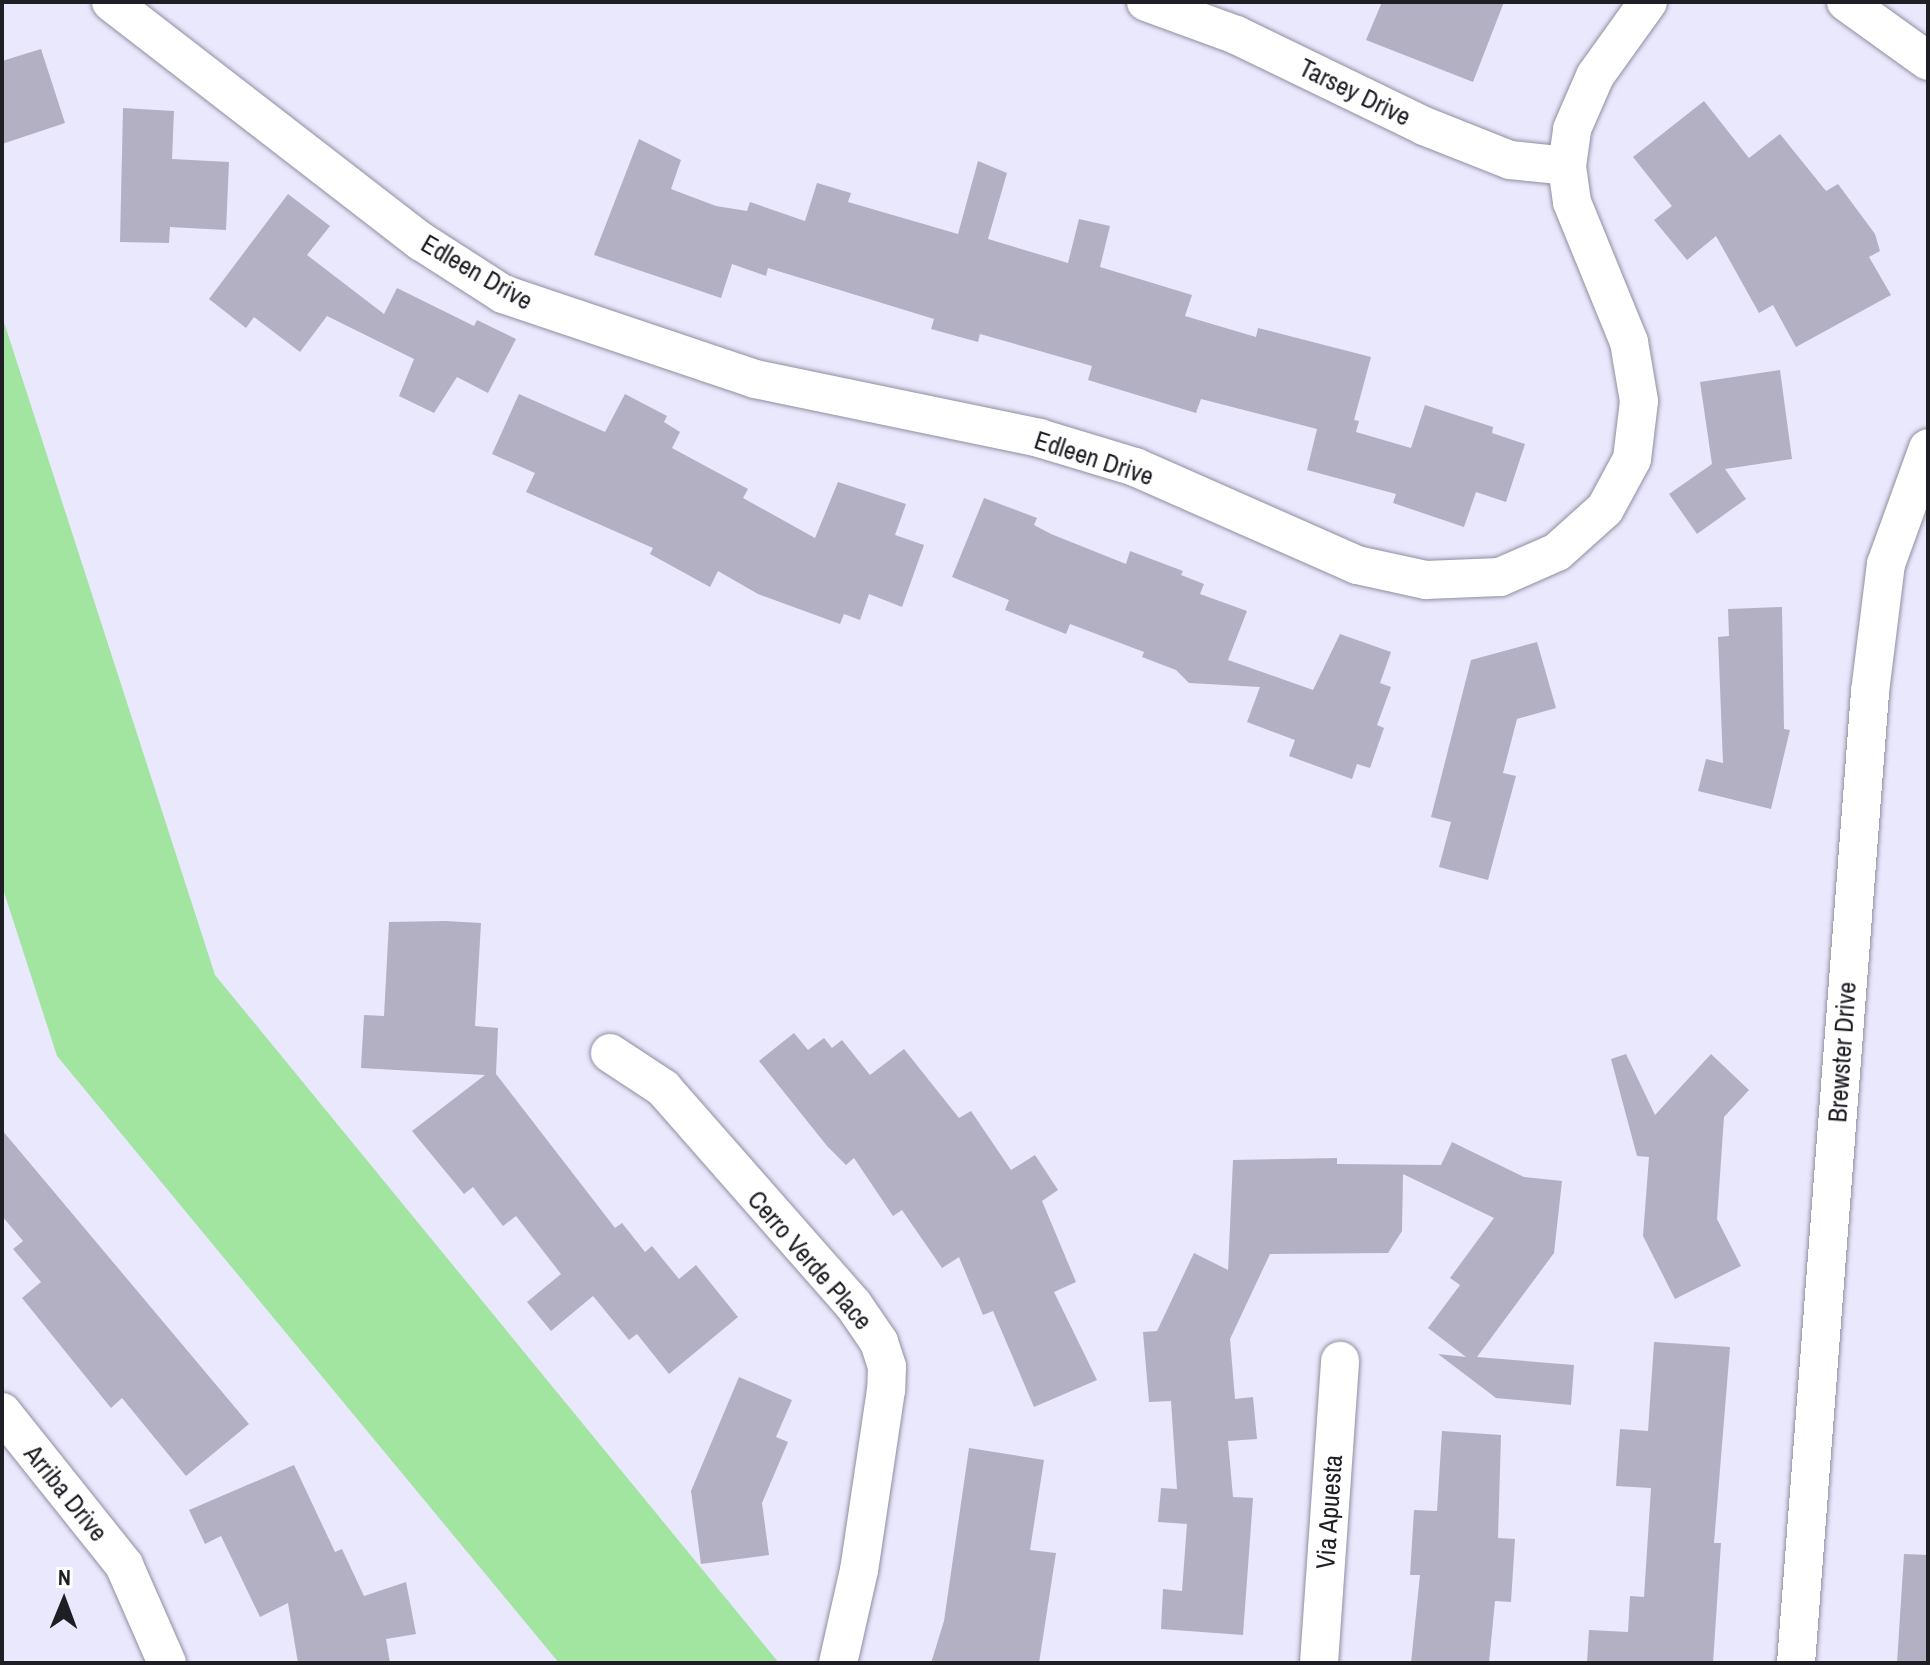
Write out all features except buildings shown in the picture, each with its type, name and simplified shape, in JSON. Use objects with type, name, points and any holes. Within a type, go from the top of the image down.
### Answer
[{"type":"street","name":"Edleen Drive","points":[[111,2],[422,242],[503,294],[755,379],[1039,438],[1135,467],[1357,565],[1426,580],[1500,577],[1557,552],[1605,509],[1632,459],[1639,401],[1629,342],[1572,202],[1567,166],[1572,129],[1595,76],[1648,2]]},
{"type":"street","name":"Tarsey Drive","points":[[1146,2],[1236,35],[1424,126],[1510,160],[1567,166]]},
{"type":"street","points":[[1846,2],[1928,61]]},
{"type":"street","name":"Brewster Drive","points":[[1796,1663],[1870,692],[1886,564],[1928,448]]},
{"type":"street","name":"Cerro Verde Place","points":[[610,1053],[663,1088],[853,1304],[879,1342],[887,1367],[886,1390],[859,1570],[838,1663]]},
{"type":"street","name":"Via Apuesta","points":[[1319,1663],[1340,1361]]},
{"type":"street","name":"Arriba Drive","points":[[2,1412],[124,1565],[167,1663]]},
{"type":"green space","points":[[2,316],[215,975],[779,1663],[559,1663],[57,1056],[2,886]]}]
